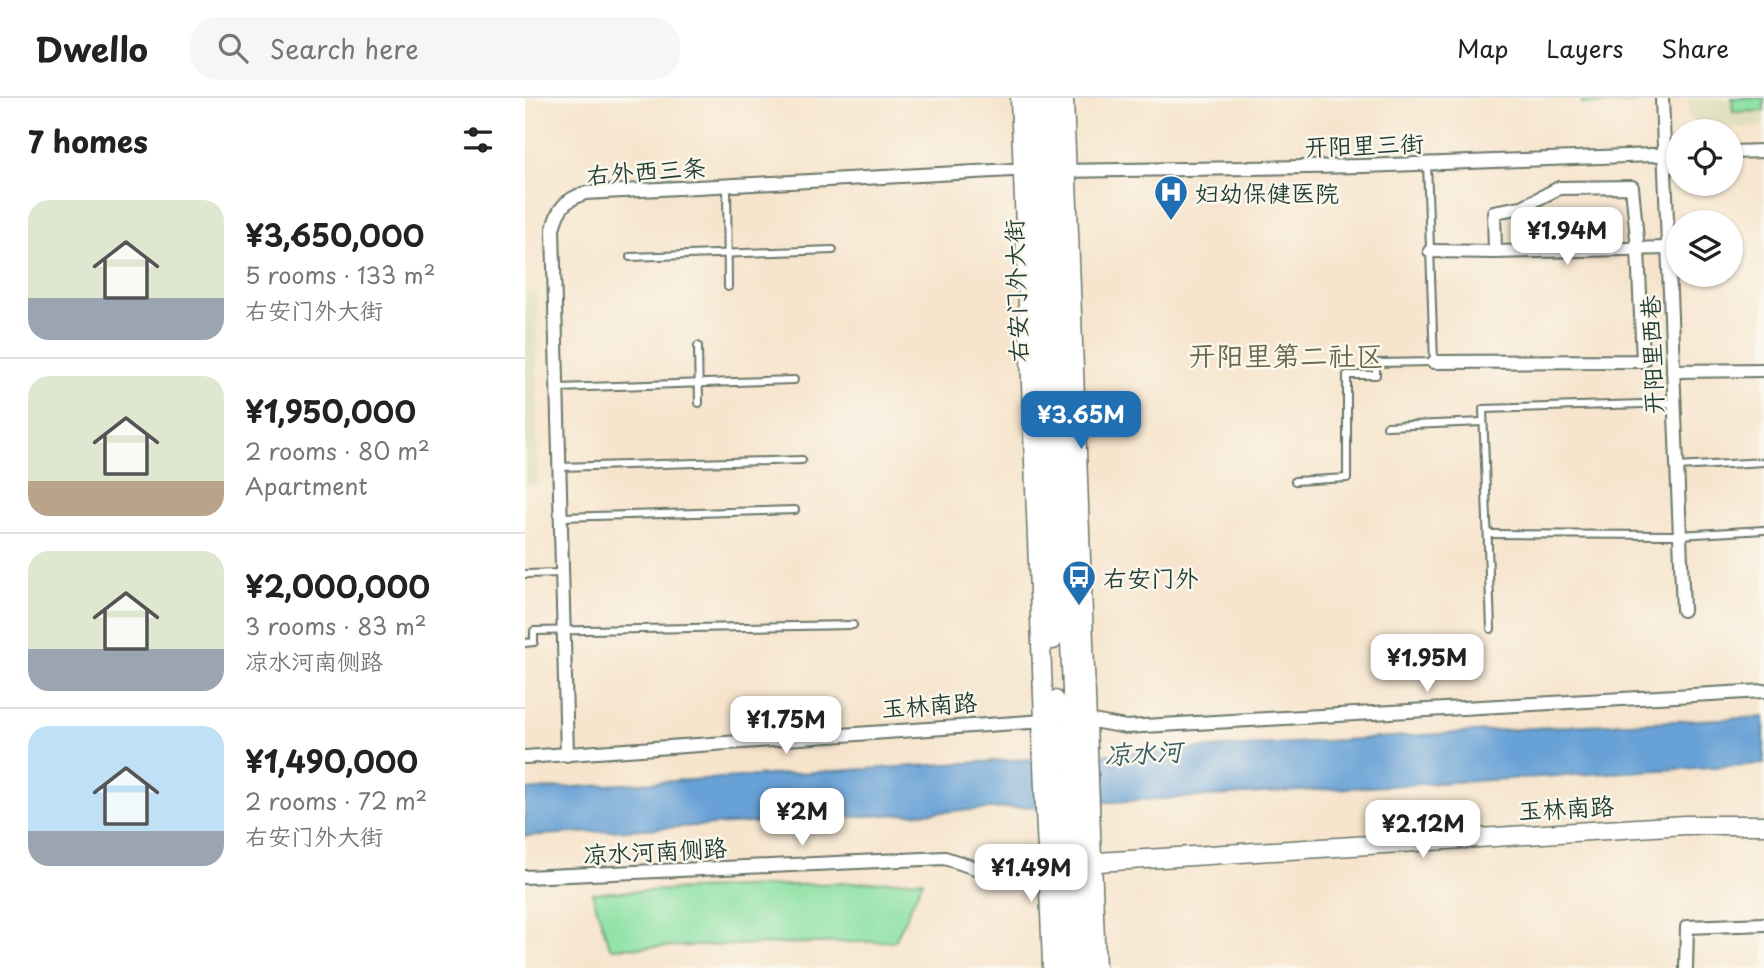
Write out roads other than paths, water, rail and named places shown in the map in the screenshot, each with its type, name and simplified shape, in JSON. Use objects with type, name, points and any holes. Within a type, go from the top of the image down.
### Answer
[{"type":"main road","points":[[1020,98],[1044,170],[1068,837],[1081,968]]},
{"type":"main road","name":"右安门外大街","points":[[1034,98],[1044,170]]},
{"type":"main road","name":"右安门外大街","points":[[1048,98],[1044,170],[1065,729]]},
{"type":"main road","points":[[1044,170],[1064,98]]},
{"type":"main road","points":[[1065,729],[1071,864],[1096,968]]},
{"type":"main road","name":"玉林南路","points":[[1071,864],[1685,825],[1764,825]]},
{"type":"main road","points":[[1052,968],[1071,864]]},
{"type":"main road","points":[[1066,968],[1071,864]]},
{"type":"street","name":"开阳里西巷","points":[[1663,98],[1666,210]]},
{"type":"street","points":[[1743,152],[1764,151]]},
{"type":"street","name":"开阳里三街","points":[[1044,170],[1664,155]]},
{"type":"street","name":"右外西三条","points":[[567,755],[566,631],[562,573],[553,229],[557,212],[569,198],[585,193],[1044,170]]},
{"type":"street","points":[[1434,362],[1643,361],[1632,187],[1559,188],[1523,207],[1494,212],[1495,252]]},
{"type":"street","points":[[1430,251],[1666,248]]},
{"type":"street","name":"开阳里西巷","points":[[1670,287],[1682,610]]},
{"type":"street","points":[[1673,372],[1764,370]]},
{"type":"street","name":"玉林南路","points":[[525,757],[1764,691]]},
{"type":"street","name":"凉水河南侧路","points":[[525,877],[945,858],[984,871],[1071,864]]},
{"type":"street","points":[[1686,968],[1687,927],[1764,924]]},
{"type":"lane","points":[[1295,481],[1347,478],[1347,375],[1376,375],[1376,363],[1434,362],[1427,162]]},
{"type":"lane","points":[[727,186],[728,287]]},
{"type":"lane","points":[[629,257],[833,250]]},
{"type":"lane","points":[[698,346],[699,403]]},
{"type":"lane","points":[[558,388],[794,380]]},
{"type":"lane","points":[[1491,629],[1483,409],[1674,403]]},
{"type":"lane","points":[[1387,426],[1483,422]]},
{"type":"lane","points":[[559,467],[802,460]]},
{"type":"lane","points":[[1677,467],[1764,462]]},
{"type":"lane","points":[[561,517],[795,510]]},
{"type":"lane","points":[[1487,534],[1679,535],[1764,530]]},
{"type":"lane","points":[[525,574],[562,573]]},
{"type":"lane","points":[[525,643],[534,642],[534,631],[853,625]]},
{"type":"water","points":[[1764,717],[1764,764],[525,836],[525,790],[1584,725]]},
{"type":"place","name":"妇幼保健医院","points":[[1171,222]]},
{"type":"place","name":"右安门外","points":[[1079,607]]},
{"type":"district","name":"开阳里第二社区","points":[[1286,354]]},
{"type":"water label","name":"凉水河","points":[[1143,752]]}]
